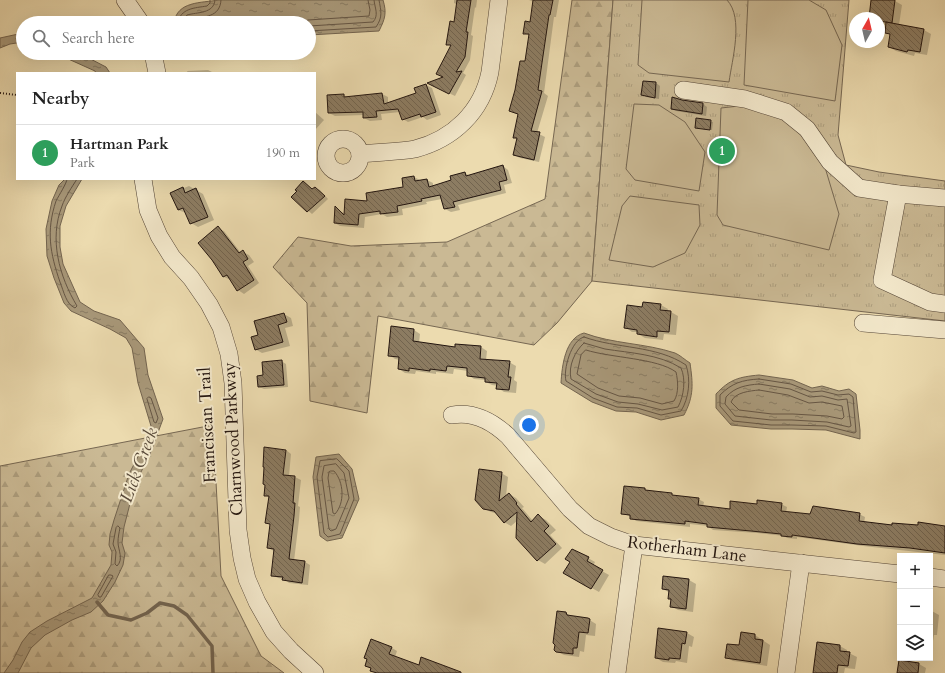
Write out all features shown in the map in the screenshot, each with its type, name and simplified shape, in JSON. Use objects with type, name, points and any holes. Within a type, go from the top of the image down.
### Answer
[{"type":"street","points":[[125,0],[136,16]]},
{"type":"street","points":[[360,154],[414,149],[427,145],[446,136],[466,120],[478,103],[487,83],[490,72],[499,0]]},
{"type":"street","points":[[154,60],[157,72]]},
{"type":"street","points":[[683,90],[745,98],[786,112],[807,129],[830,162],[859,188],[898,194],[945,198]]},
{"type":"street","name":"Charnwood Parkway","points":[[143,180],[148,210],[159,236],[172,257],[191,278],[209,304],[221,327],[229,354],[233,383],[238,530],[247,579],[257,602],[274,632],[291,652],[315,673]]},
{"type":"street","points":[[898,194],[882,280],[930,302],[945,304]]},
{"type":"street","points":[[863,323],[945,330]]},
{"type":"street","name":"Rotherham Lane","points":[[452,415],[476,416],[496,425],[508,436],[570,509],[589,526],[611,538],[634,544],[897,574]]},
{"type":"street","points":[[617,673],[634,544]]},
{"type":"street","points":[[786,673],[801,563]]},
{"type":"street","points":[[933,577],[945,579]]},
{"type":"path","points":[[0,93],[16,95]]},
{"type":"green space","points":[[572,0],[613,0],[592,281],[557,323],[534,345],[378,316],[367,413],[310,401],[307,303],[273,267],[298,237],[351,246],[447,242],[545,199]]},
{"type":"green space","points":[[613,0],[849,0],[838,135],[846,165],[879,172],[945,181],[945,321],[592,281]]},
{"type":"green space","points":[[642,0],[727,0],[735,17],[736,28],[736,40],[729,82],[649,73],[638,65]]},
{"type":"green space","points":[[748,0],[809,0],[826,10],[842,45],[835,101],[744,85]]},
{"type":"green space","points":[[634,104],[659,105],[685,122],[705,152],[699,191],[635,180],[626,169]]},
{"type":"green space","points":[[748,105],[785,120],[821,154],[839,214],[829,250],[723,225],[717,215],[721,108]]},
{"type":"green space","points":[[630,196],[699,205],[700,225],[685,253],[653,267],[609,260],[622,206]]},
{"type":"green space","points":[[213,425],[221,576],[261,656],[284,673],[0,673],[0,466]]},
{"type":"water","points":[[219,0],[383,0],[385,12],[379,31],[316,35],[316,16],[176,16],[185,7],[198,3]]},
{"type":"water","points":[[16,35],[16,43],[0,48],[0,38]]},
{"type":"water","points":[[71,60],[92,60],[106,67],[109,72],[95,71]]},
{"type":"water","name":"Lick Creek","points":[[64,180],[81,180],[66,206],[60,226],[60,247],[63,264],[80,302],[94,311],[120,320],[144,348],[148,375],[163,419],[150,454],[135,484],[124,527],[122,543],[125,553],[123,565],[115,582],[103,601],[91,612],[72,620],[45,635],[31,648],[18,673],[4,673],[13,660],[22,642],[30,632],[47,621],[92,598],[111,565],[112,552],[109,545],[114,520],[129,474],[144,445],[151,426],[138,383],[132,348],[126,338],[71,311],[64,303],[54,278],[47,256],[46,229],[52,201],[59,185]]},
{"type":"water","points":[[584,333],[595,337],[664,350],[677,354],[690,363],[692,390],[690,402],[684,415],[661,420],[636,412],[616,411],[592,402],[561,383],[562,369],[569,347],[578,336]]},
{"type":"water","points":[[759,375],[793,380],[812,388],[822,386],[839,391],[849,389],[856,394],[860,439],[826,430],[771,429],[731,425],[716,408],[716,394],[730,382]]},
{"type":"water","points":[[339,454],[352,469],[359,499],[342,538],[327,541],[320,536],[313,477],[316,457]]},
{"type":"building","points":[[457,0],[471,0],[466,32],[468,32],[465,57],[456,72],[462,71],[449,94],[427,83],[443,77],[436,74],[451,45],[446,45],[450,21],[454,22]]},
{"type":"building","points":[[533,0],[553,0],[549,15],[538,90],[542,91],[531,131],[540,132],[534,160],[513,155],[517,138],[513,138],[518,114],[509,111],[515,90],[520,61],[525,61],[529,34],[523,34],[525,21],[530,22]]},
{"type":"building","points":[[871,0],[895,0],[892,23],[885,22],[885,12],[870,12]]},
{"type":"building","points":[[886,22],[924,29],[920,52],[908,50],[907,52],[888,47],[890,34],[885,33]]},
{"type":"building","points":[[643,81],[656,82],[655,98],[641,95]]},
{"type":"building","points":[[426,84],[436,112],[421,117],[420,114],[402,120],[398,109],[376,111],[377,117],[363,118],[363,112],[328,113],[327,95],[344,94],[344,97],[382,93],[384,104],[416,93],[414,88]]},
{"type":"building","points":[[672,97],[703,103],[702,114],[671,109]]},
{"type":"building","points":[[696,118],[711,120],[710,130],[695,128]]},
{"type":"building","points":[[503,165],[507,180],[499,182],[501,190],[453,202],[455,207],[444,209],[440,195],[421,199],[422,201],[397,206],[398,212],[380,214],[380,211],[359,214],[358,225],[334,223],[335,206],[344,215],[345,199],[367,201],[366,193],[403,187],[402,178],[414,176],[415,181],[427,179],[429,187],[451,180],[450,176],[465,172],[466,176]]},
{"type":"building","points":[[303,181],[312,189],[315,187],[325,196],[307,212],[291,197]]},
{"type":"building","points":[[183,187],[185,193],[196,188],[208,217],[190,224],[183,208],[178,210],[170,193]]},
{"type":"building","points":[[218,226],[239,253],[243,250],[248,259],[243,262],[254,280],[237,291],[227,275],[223,277],[212,260],[198,243]]},
{"type":"building","points":[[643,302],[661,304],[660,310],[671,311],[669,332],[657,331],[657,337],[637,334],[637,330],[624,328],[627,305],[642,307]]},
{"type":"building","points":[[284,313],[287,322],[278,325],[283,342],[255,350],[251,337],[258,335],[254,321]]},
{"type":"building","points":[[391,326],[414,329],[413,341],[455,347],[455,344],[481,346],[480,359],[510,361],[508,377],[511,377],[509,390],[496,389],[497,383],[485,382],[485,378],[467,376],[467,368],[447,366],[446,371],[430,369],[430,371],[409,368],[409,371],[398,369],[399,357],[388,356]]},
{"type":"building","points":[[282,360],[284,385],[258,387],[257,376],[263,375],[262,362]]},
{"type":"building","points":[[264,447],[286,450],[283,475],[295,476],[293,503],[295,503],[289,559],[305,561],[302,583],[282,580],[283,577],[271,576],[274,549],[267,548],[270,524],[265,523],[269,496],[264,496]]},
{"type":"building","points":[[479,469],[502,472],[499,501],[509,493],[531,522],[538,514],[549,526],[544,531],[556,544],[537,561],[516,538],[517,512],[504,523],[494,511],[483,509],[475,500]]},
{"type":"building","points":[[624,486],[645,488],[645,490],[672,493],[672,495],[699,498],[698,505],[730,509],[730,501],[757,504],[757,500],[782,503],[781,511],[810,514],[813,506],[860,513],[859,521],[892,525],[892,523],[918,525],[918,522],[945,526],[945,553],[910,548],[857,544],[792,535],[792,537],[781,536],[781,534],[707,527],[707,524],[685,521],[685,524],[630,519],[630,515],[621,514]]},
{"type":"building","points":[[572,549],[589,557],[587,561],[603,570],[591,589],[563,573],[570,562],[565,559]]},
{"type":"building","points":[[663,576],[689,579],[686,609],[670,607],[671,599],[668,599],[669,590],[662,589]]},
{"type":"building","points":[[557,611],[566,612],[567,615],[590,619],[588,633],[579,632],[577,648],[573,648],[573,654],[556,652],[554,650],[555,645],[553,643]]},
{"type":"building","points":[[658,628],[687,632],[685,644],[682,643],[680,659],[669,658],[669,660],[655,658]]},
{"type":"building","points":[[741,632],[755,634],[755,639],[763,640],[760,663],[725,658],[727,644],[739,645]]},
{"type":"building","points":[[371,639],[392,647],[389,654],[419,665],[421,657],[461,673],[377,673],[370,671],[371,668],[365,666],[367,659],[364,658]]},
{"type":"building","points":[[817,642],[840,645],[840,651],[850,652],[848,666],[838,665],[837,673],[813,673]]},
{"type":"building","points":[[899,661],[919,663],[918,673],[897,673]]},
{"type":"waterway","points":[[97,602],[108,615],[131,620],[147,613],[160,603],[174,606],[187,615],[212,646],[213,673]]},
{"type":"place","name":"Hartman Park","points":[[722,151]]}]
